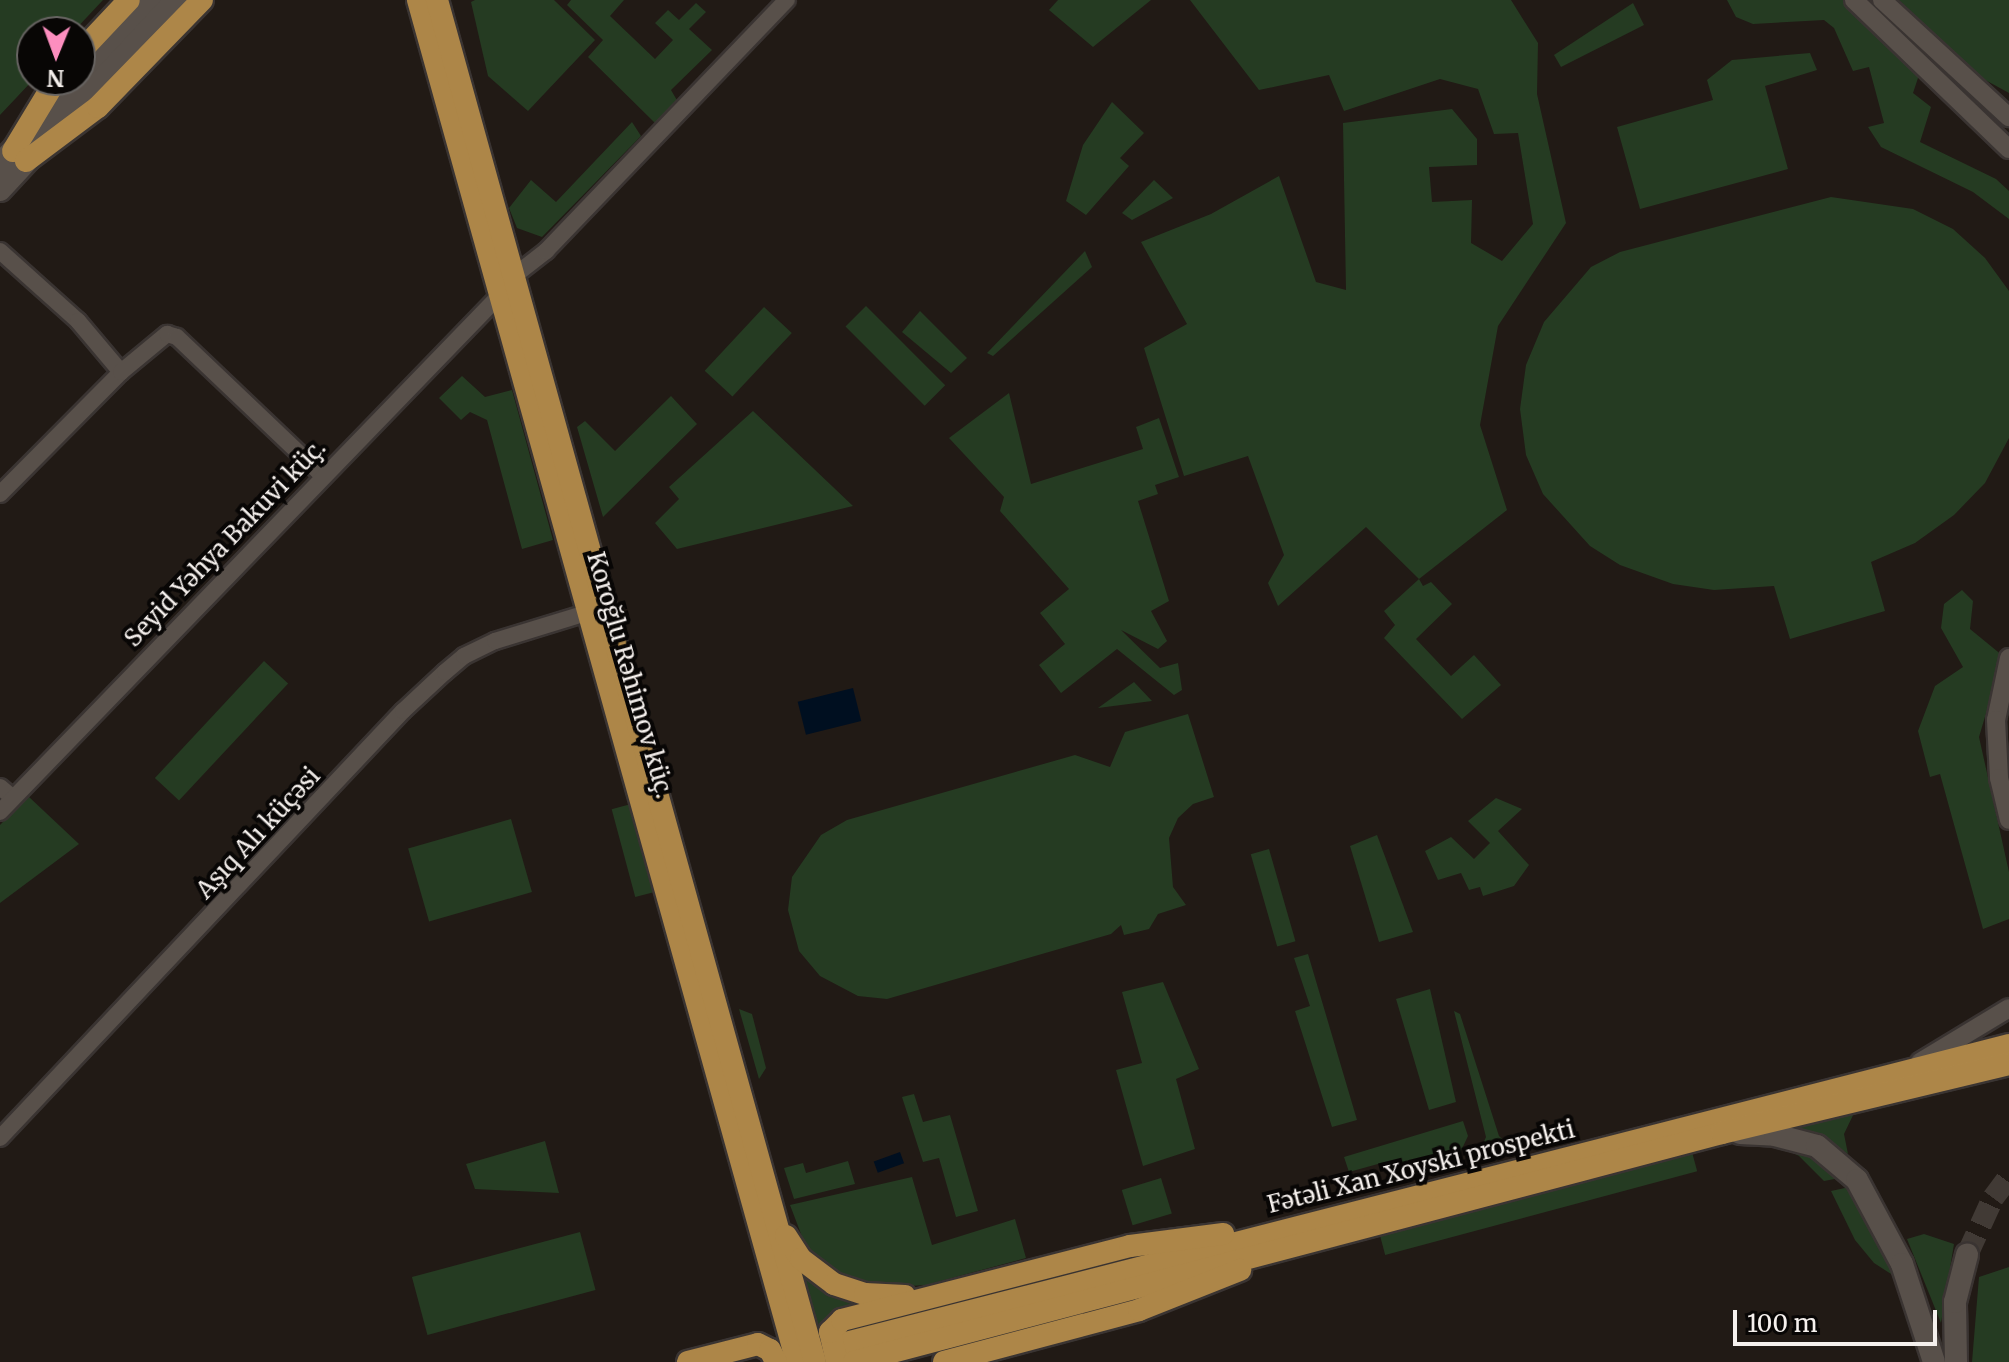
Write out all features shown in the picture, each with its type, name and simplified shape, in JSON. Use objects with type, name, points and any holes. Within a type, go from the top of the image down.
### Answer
[{"type":"main road","points":[[96,35],[129,0]]},
{"type":"main road","points":[[96,61],[152,0]]},
{"type":"main road","points":[[13,159],[176,0]]},
{"type":"main road","points":[[13,159],[98,107],[202,0]]},
{"type":"main road","name":"Koroğlu Rəhimov küç.","points":[[418,0],[492,302],[586,613],[797,1362]]},
{"type":"main road","name":"Koroğlu Rəhimov küç.","points":[[437,0],[815,1362]]},
{"type":"main road","points":[[0,190],[47,96]]},
{"type":"main road","points":[[13,159],[65,96]]},
{"type":"main road","name":"Fətəli Xan Xoyski prospekti","points":[[846,1356],[2009,1045]]},
{"type":"main road","name":"Fətəli Xan Xoyski prospekti","points":[[1283,1238],[2009,1064]]},
{"type":"main road","points":[[1722,1133],[1798,1139],[1844,1166],[1874,1206],[1897,1253],[1934,1362]]},
{"type":"main road","points":[[771,1206],[801,1259],[834,1284],[887,1297],[950,1293]]},
{"type":"main road","points":[[846,1356],[831,1338],[834,1324],[1130,1246],[1283,1238]]},
{"type":"main road","points":[[944,1362],[1177,1298],[1283,1238]]},
{"type":"main road","points":[[1956,1362],[1954,1312],[1967,1255]]},
{"type":"main road","points":[[688,1362],[748,1344],[764,1331],[771,1313],[768,1264]]},
{"type":"main road","points":[[748,1344],[765,1346],[776,1362]]},
{"type":"street","points":[[514,276],[546,251],[787,0]]},
{"type":"street","points":[[1854,0],[2009,149]]},
{"type":"street","points":[[1882,0],[2009,117]]},
{"type":"street","points":[[0,251],[78,321],[121,372]]},
{"type":"street","name":"Seyid Yəhya Bakuvi küç.","points":[[0,812],[6,792],[323,476],[492,302]]},
{"type":"street","points":[[0,494],[121,372],[167,334],[177,337],[323,476]]},
{"type":"street","name":"Aşıq Alı küçəsi","points":[[0,1138],[403,711],[454,664],[495,641],[586,613]]},
{"type":"street","points":[[2009,658],[1996,720],[1999,778],[2009,820]]},
{"type":"street","points":[[1901,1072],[2006,1019]]},
{"type":"street","points":[[980,1362],[1008,1345]]},
{"type":"green space","points":[[0,0],[103,0],[88,16],[16,16],[18,96],[0,115]]},
{"type":"green space","points":[[554,0],[595,40],[528,111],[488,76],[471,2]]},
{"type":"green space","points":[[571,0],[624,0],[610,16],[655,59],[673,40],[655,23],[668,10],[679,20],[696,3],[706,12],[689,29],[712,50],[671,90],[678,102],[656,124],[588,57],[603,40],[567,5]]},
{"type":"green space","points":[[1058,0],[1151,0],[1093,47],[1049,10]]},
{"type":"green space","points":[[1190,0],[1511,0],[1538,43],[1537,94],[1566,223],[1498,326],[1480,425],[1507,510],[1419,579],[1366,527],[1278,606],[1268,583],[1284,555],[1248,456],[1184,476],[1144,348],[1187,324],[1141,242],[1211,214],[1279,176],[1316,282],[1346,290],[1343,123],[1452,109],[1477,139],[1477,165],[1429,167],[1432,202],[1472,200],[1471,243],[1502,261],[1533,224],[1518,133],[1494,134],[1478,89],[1440,79],[1344,111],[1329,75],[1259,90]]},
{"type":"green space","points":[[1727,0],[1844,0],[1919,75],[1913,93],[1931,107],[1920,142],[1996,179],[2009,191],[2009,219],[1973,192],[1881,147],[1868,127],[1884,123],[1869,67],[1853,71],[1834,28],[1824,20],[1753,24],[1736,17]]},
{"type":"green space","points":[[1899,0],[2009,0],[2009,93],[1978,76]]},
{"type":"green space","points":[[1633,3],[1644,25],[1561,67],[1554,55]]},
{"type":"green space","points":[[1810,53],[1817,70],[1765,86],[1788,169],[1640,209],[1617,127],[1713,100],[1707,80],[1732,60]]},
{"type":"green space","points":[[1112,102],[1144,133],[1120,158],[1129,166],[1086,215],[1066,201],[1083,145]]},
{"type":"green space","points":[[632,122],[641,136],[542,237],[517,228],[509,208],[531,180],[556,202]]},
{"type":"green space","points":[[1154,180],[1173,198],[1132,220],[1122,213]]},
{"type":"green space","points":[[1831,197],[1913,209],[1953,229],[1985,258],[2009,291],[2009,438],[1985,483],[1954,515],[1915,543],[1871,562],[1885,611],[1790,639],[1774,586],[1714,590],[1673,584],[1620,565],[1590,546],[1543,494],[1526,455],[1520,409],[1526,365],[1544,322],[1591,267],[1620,252]]},
{"type":"green space","points":[[1085,251],[1092,267],[993,356],[987,353]]},
{"type":"green space","points":[[866,306],[945,385],[925,406],[845,327]]},
{"type":"green space","points":[[764,307],[792,333],[732,397],[705,371]]},
{"type":"green space","points":[[920,311],[967,358],[951,373],[902,332]]},
{"type":"green space","points":[[462,376],[485,397],[512,390],[553,540],[522,549],[487,420],[470,412],[461,420],[439,398]]},
{"type":"green space","points":[[1009,393],[1031,484],[1143,449],[1136,427],[1159,418],[1179,477],[1155,485],[1158,494],[1138,501],[1169,601],[1151,611],[1167,641],[1158,649],[1121,630],[1160,668],[1178,663],[1182,690],[1174,695],[1117,649],[1061,693],[1039,665],[1065,644],[1040,613],[1069,589],[1000,511],[1004,497],[949,438]]},
{"type":"green space","points":[[671,396],[697,424],[603,517],[577,427],[585,421],[615,451]]},
{"type":"green space","points":[[753,411],[853,506],[677,549],[655,523],[679,499],[669,487]]},
{"type":"green space","points":[[1419,579],[1423,586],[1431,582],[1452,604],[1416,639],[1451,676],[1474,655],[1501,685],[1462,719],[1384,638],[1395,625],[1384,611]]},
{"type":"green space","points":[[1962,590],[1973,601],[1970,629],[2003,656],[1979,737],[2009,872],[2009,919],[1983,929],[1940,774],[1930,777],[1918,731],[1935,686],[1963,667],[1941,628],[1944,604]]},
{"type":"green space","points":[[264,661],[288,684],[179,801],[155,778]]},
{"type":"green space","points":[[1134,682],[1152,701],[1098,708]]},
{"type":"green space","points":[[1188,714],[1214,797],[1193,804],[1178,818],[1169,838],[1173,887],[1186,905],[1158,914],[1149,929],[1124,935],[1121,925],[1111,934],[887,999],[858,996],[820,976],[799,951],[788,910],[792,877],[821,835],[847,820],[1075,755],[1110,767],[1125,732]]},
{"type":"green space","points":[[28,796],[79,844],[0,903],[0,825]]},
{"type":"green space","points":[[1496,798],[1522,809],[1498,831],[1529,865],[1514,886],[1483,896],[1480,887],[1469,890],[1461,873],[1438,880],[1425,851],[1451,837],[1474,859],[1490,843],[1468,821]]},
{"type":"green space","points":[[631,804],[655,892],[635,897],[612,809]]},
{"type":"green space","points":[[511,819],[532,892],[429,922],[408,848]]},
{"type":"green space","points":[[1377,835],[1413,932],[1379,942],[1350,846]]},
{"type":"green space","points":[[1269,849],[1295,941],[1277,947],[1251,854]]},
{"type":"green space","points":[[1308,954],[1357,1120],[1332,1127],[1295,1011],[1310,1006],[1294,958]]},
{"type":"green space","points":[[1163,982],[1199,1069],[1176,1079],[1195,1149],[1143,1166],[1116,1070],[1142,1063],[1122,992]]},
{"type":"green space","points":[[1430,989],[1456,1102],[1429,1110],[1396,999]]},
{"type":"green space","points":[[739,1009],[752,1014],[766,1068],[759,1079]]},
{"type":"green space","points":[[1454,1011],[1460,1014],[1499,1136],[1511,1147],[1529,1149],[1474,1164],[1486,1137]]},
{"type":"green space","points":[[914,1094],[923,1122],[950,1115],[978,1211],[956,1217],[939,1158],[923,1162],[902,1097]]},
{"type":"green space","points":[[1856,1109],[1844,1134],[1848,1154],[1824,1138],[1781,1128]]},
{"type":"green space","points":[[1463,1121],[1468,1136],[1459,1155],[1390,1176],[1385,1162],[1349,1172],[1344,1157]]},
{"type":"green space","points":[[545,1141],[559,1193],[475,1189],[466,1164]]},
{"type":"green space","points":[[1769,1141],[1801,1148],[1845,1177],[1824,1181],[1799,1156]]},
{"type":"green space","points":[[1692,1152],[1697,1171],[1385,1255],[1380,1236]]},
{"type":"green space","points":[[848,1161],[855,1184],[794,1199],[784,1168],[803,1163],[806,1173]]},
{"type":"green space","points":[[912,1177],[932,1245],[1015,1219],[1026,1258],[926,1285],[894,1287],[858,1283],[826,1268],[806,1247],[790,1205]]},
{"type":"green space","points":[[1161,1178],[1172,1213],[1133,1225],[1122,1190]]},
{"type":"green space","points":[[1854,1186],[1905,1283],[1874,1263],[1855,1240],[1831,1191]]},
{"type":"green space","points":[[580,1232],[596,1290],[427,1335],[412,1277]]},
{"type":"green space","points":[[1924,1234],[1954,1244],[1941,1323],[1907,1239]]},
{"type":"green space","points":[[796,1266],[830,1292],[870,1305],[822,1321],[829,1362],[824,1362]]},
{"type":"green space","points":[[2009,1267],[2009,1362],[1972,1362],[1979,1277]]},
{"type":"water","points":[[853,688],[861,721],[806,735],[798,702]]},
{"type":"water","points":[[900,1152],[904,1163],[878,1173],[874,1162]]},
{"type":"tunnel","points":[[1967,1255],[1993,1198],[2009,1177]]}]
